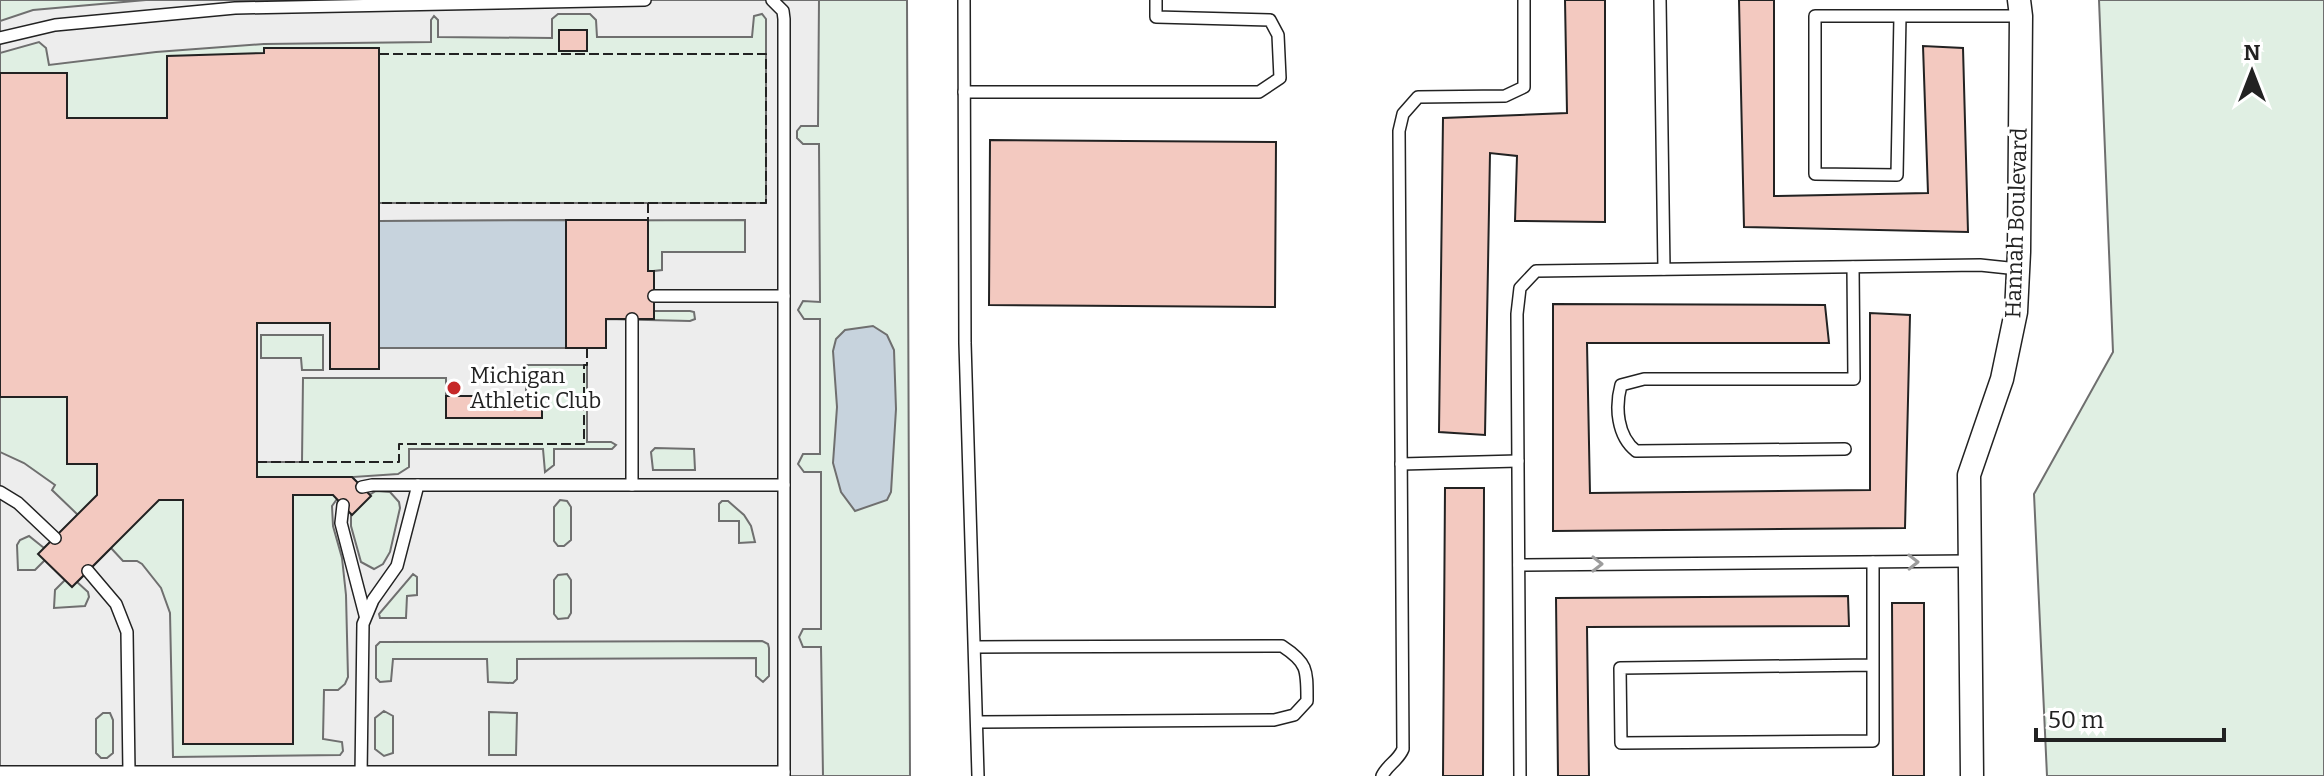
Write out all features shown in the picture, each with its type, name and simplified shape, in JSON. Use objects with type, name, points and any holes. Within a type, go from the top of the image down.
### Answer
[{"type":"street","name":"Hannah Boulevard","points":[[1972,776],[1969,475],[2002,379],[2016,312],[2020,8]]},
{"type":"lane","points":[[0,38],[55,25],[235,8],[645,0]]},
{"type":"lane","points":[[0,772],[784,774],[784,19],[783,11],[772,0]]},
{"type":"lane","points":[[964,0],[965,343],[979,722],[978,776]]},
{"type":"lane","points":[[964,92],[1259,92],[1280,78],[1278,35],[1270,20],[1156,17],[1156,0]]},
{"type":"lane","points":[[1382,776],[1386,768],[1398,760],[1403,749],[1399,131],[1403,114],[1418,97],[1505,96],[1524,87],[1524,0]]},
{"type":"lane","points":[[1660,0],[1664,269]]},
{"type":"lane","points":[[1900,16],[1897,175],[1815,174],[1815,16],[1900,16],[2020,8]]},
{"type":"lane","points":[[1520,776],[1517,314],[1520,288],[1536,271],[1980,265],[2018,269]]},
{"type":"lane","points":[[1845,449],[1636,451],[1628,445],[1619,422],[1617,398],[1621,385],[1644,379],[1854,379],[1853,267]]},
{"type":"lane","points":[[654,296],[784,296]]},
{"type":"lane","points":[[632,319],[632,485]]},
{"type":"lane","points":[[1401,464],[1518,461]]},
{"type":"lane","points":[[361,774],[361,641],[365,616],[397,566],[418,485]]},
{"type":"lane","points":[[362,487],[784,485]]},
{"type":"lane","points":[[0,492],[32,514],[55,538]]},
{"type":"lane","points":[[343,505],[341,523],[365,616]]},
{"type":"lane","points":[[1519,565],[1968,561]]},
{"type":"lane","points":[[1873,562],[1873,665],[1873,741],[1621,743],[1620,668],[1873,665]]},
{"type":"lane","points":[[88,571],[116,604],[127,632],[129,772]]},
{"type":"lane","points":[[976,647],[1282,646],[1300,658],[1307,679],[1307,701],[1294,715],[1274,720],[979,722]]},
{"type":"green space","name":"Michigan Athletic Club","points":[[0,0],[907,0],[910,776],[0,776]]},
{"type":"green space","points":[[2099,0],[2324,0],[2324,776],[2047,776],[2034,494],[2113,352]]},
{"type":"shaded area","points":[[146,0],[819,0],[818,126],[801,126],[797,138],[803,144],[819,144],[820,302],[803,301],[798,310],[804,319],[820,319],[820,454],[803,454],[798,464],[804,472],[821,472],[821,629],[803,629],[799,637],[803,647],[821,647],[823,776],[0,776],[0,452],[24,463],[55,485],[52,490],[78,515],[44,548],[29,536],[17,545],[18,570],[35,570],[45,560],[65,580],[55,590],[54,608],[85,606],[88,592],[77,582],[111,548],[123,561],[142,564],[161,588],[170,613],[173,757],[340,755],[342,742],[323,739],[324,690],[338,690],[348,677],[346,595],[332,506],[337,499],[351,513],[351,526],[361,562],[374,569],[383,564],[390,552],[400,508],[390,492],[376,491],[369,495],[352,477],[398,474],[409,467],[409,449],[543,449],[545,472],[554,465],[554,449],[612,449],[616,445],[611,442],[587,442],[587,365],[526,365],[526,396],[446,396],[446,378],[303,378],[302,462],[257,462],[257,323],[330,323],[330,369],[378,369],[379,348],[605,348],[606,319],[695,319],[694,312],[690,311],[654,311],[654,271],[662,270],[662,252],[745,252],[745,220],[379,221],[379,203],[766,203],[766,19],[762,14],[754,16],[752,37],[597,37],[596,20],[590,14],[558,14],[552,19],[552,38],[438,37],[438,20],[434,16],[431,20],[431,42],[264,44],[156,52],[49,65],[46,48],[39,42],[0,53],[0,21],[33,10]],"holes":[[[261,335],[323,335],[323,370],[302,370],[301,358],[261,358]],[[655,448],[694,449],[695,470],[653,470],[651,452]],[[560,500],[567,501],[571,507],[571,540],[564,546],[558,546],[554,541],[554,507]],[[728,501],[744,515],[755,542],[739,543],[739,521],[719,521],[719,504]],[[413,574],[417,577],[417,595],[407,596],[406,618],[380,618],[379,614]],[[567,574],[571,580],[571,613],[568,618],[558,619],[554,614],[554,580],[558,575]],[[762,641],[769,648],[769,676],[763,682],[756,676],[756,658],[517,659],[517,679],[513,683],[488,682],[487,659],[393,659],[391,681],[380,682],[376,678],[376,646],[380,642]],[[384,711],[393,716],[393,753],[384,756],[375,749],[375,718]],[[489,712],[517,713],[516,755],[489,755]],[[103,713],[110,713],[113,720],[113,753],[101,758],[96,753],[96,719]]]},
{"type":"shaded area","points":[[566,220],[566,348],[379,348],[379,221]]},
{"type":"shaded area","points":[[873,326],[887,335],[894,350],[896,409],[891,492],[887,500],[855,511],[841,492],[833,463],[837,407],[833,351],[836,339],[845,330]]},
{"type":"building","points":[[1565,0],[1605,0],[1605,222],[1515,221],[1517,156],[1490,153],[1485,435],[1439,432],[1443,118],[1567,113]]},
{"type":"building","points":[[1739,0],[1774,0],[1774,196],[1928,193],[1923,46],[1963,48],[1968,232],[1744,227]]},
{"type":"building","points":[[559,30],[587,30],[587,51],[559,51]]},
{"type":"building","points":[[264,48],[379,48],[379,369],[330,369],[330,323],[257,323],[257,477],[352,477],[371,496],[352,515],[333,495],[293,495],[293,744],[183,744],[183,500],[159,500],[72,587],[38,554],[97,495],[97,464],[67,464],[67,397],[0,397],[0,73],[67,73],[67,118],[167,118],[167,56],[264,53]]},
{"type":"building","points":[[990,140],[1276,142],[1275,307],[989,305]]},
{"type":"building","points":[[566,220],[648,220],[648,271],[654,271],[654,319],[606,319],[606,348],[566,348]]},
{"type":"building","points":[[1553,304],[1825,305],[1829,343],[1587,343],[1590,493],[1870,490],[1870,313],[1910,315],[1905,528],[1553,531]]},
{"type":"building","points":[[446,396],[542,396],[542,418],[446,418]]},
{"type":"building","points":[[1445,488],[1484,488],[1483,776],[1443,776]]},
{"type":"building","points":[[1848,596],[1849,626],[1587,627],[1589,776],[1558,776],[1556,598]]},
{"type":"building","points":[[1892,603],[1924,603],[1924,776],[1893,776]]},
{"type":"fence","points":[[379,54],[766,54],[766,203],[379,203]]},
{"type":"fence","points":[[648,203],[648,220]]},
{"type":"fence","points":[[257,462],[399,462],[399,444],[584,444],[584,365],[587,365],[587,348]]},
{"type":"place","name":"Michigan Athletic Club","points":[[454,388]]}]
